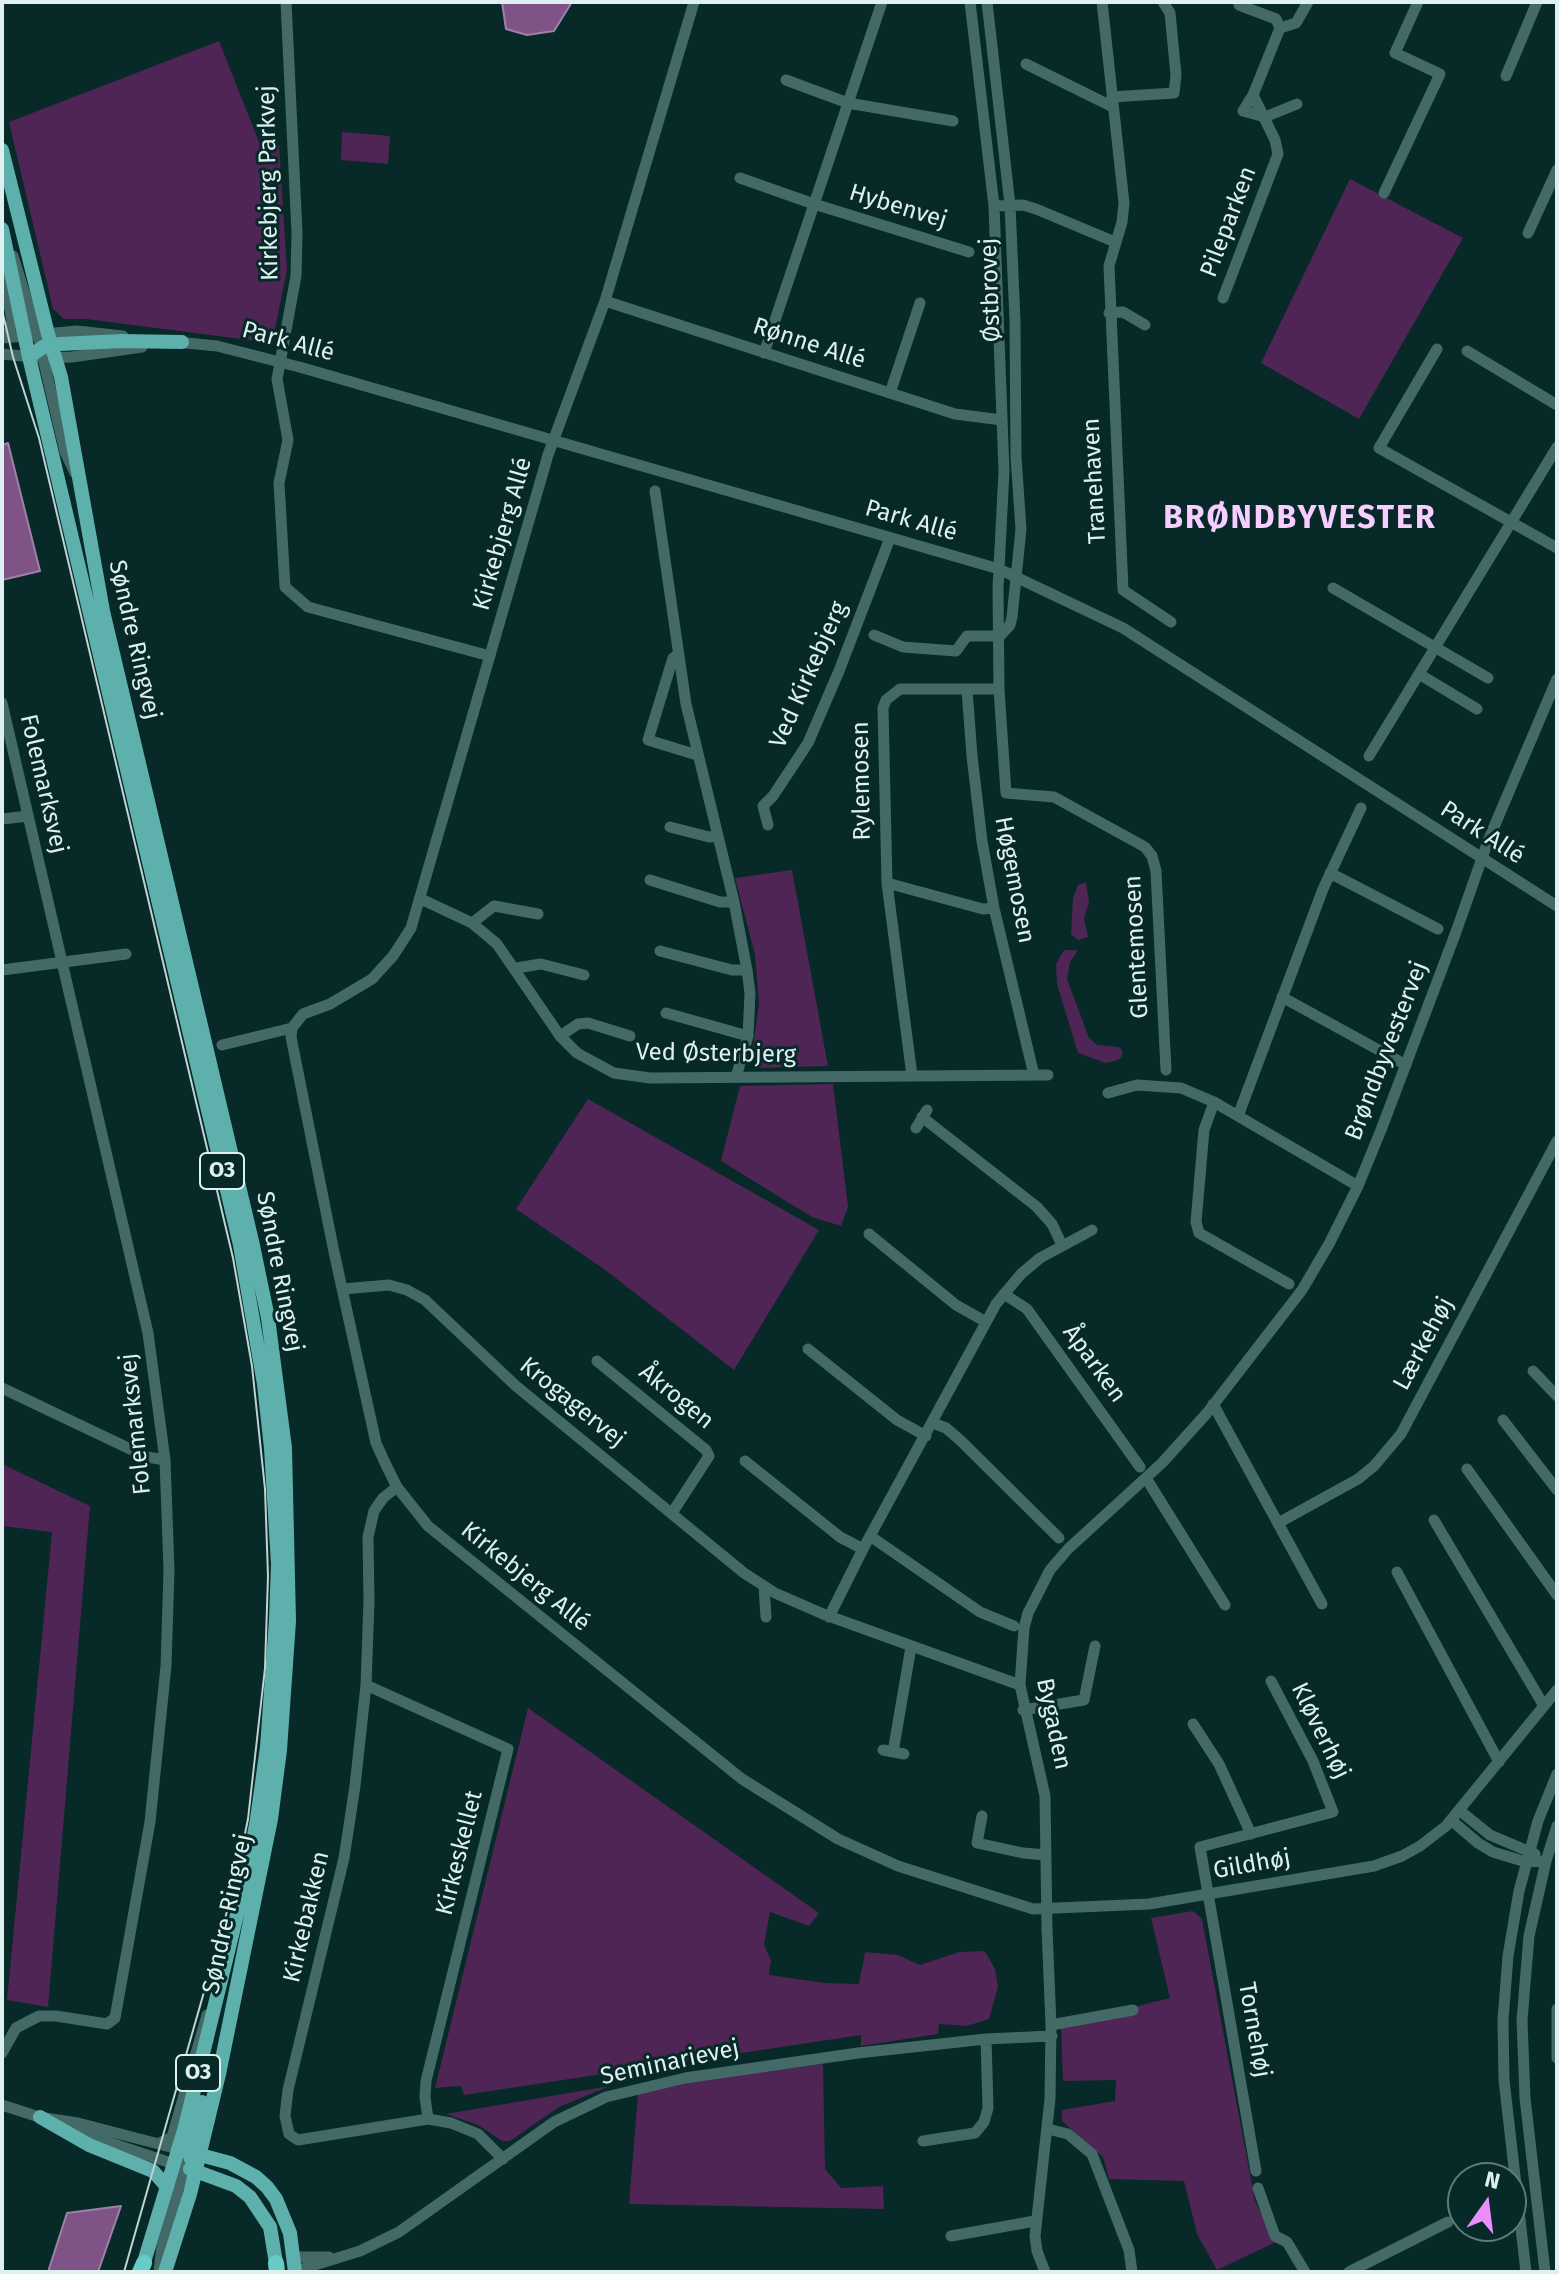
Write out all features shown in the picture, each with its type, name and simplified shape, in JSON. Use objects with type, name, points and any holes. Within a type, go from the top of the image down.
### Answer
[{"type":"main road","name":"Søndre Ringvej","points":[[2,150],[40,347],[240,1245],[264,1384],[271,1448],[278,1564],[267,1747],[247,1874],[217,1997],[217,2030],[211,2062],[189,2152]]},
{"type":"main road","name":"Søndre Ringvej","points":[[2,229],[40,347],[63,387],[103,611],[252,1241],[268,1318],[285,1448],[289,1621],[280,1750],[265,1847],[184,2167],[162,2272]]},
{"type":"main road","points":[[40,347],[122,341],[182,342]]},
{"type":"main road","points":[[40,2117],[92,2147],[153,2171],[167,2187]]},
{"type":"main road","points":[[276,2267],[270,2227],[262,2211],[236,2186],[184,2167],[189,2152],[223,2160],[243,2169],[267,2187],[276,2199],[290,2233],[294,2267]]},
{"type":"main road","name":"Søndre Ringvej","points":[[142,2269],[167,2187],[184,2167]]},
{"type":"street","name":"Kirkebjerg Parkvej","points":[[286,2],[297,233],[296,276],[277,379],[288,440],[279,489],[285,587],[289,594],[308,607],[490,656]]},
{"type":"street","name":"Kirkebjerg Allé","points":[[694,2],[605,301],[554,439],[411,928],[372,979],[342,998],[303,1014],[292,1028],[292,1045],[376,1443],[397,1487],[428,1526],[701,1748],[777,1803],[838,1839],[898,1866],[1004,1901],[1033,1909],[1046,1909]]},
{"type":"street","name":"Hybenvej","points":[[764,353],[882,2]]},
{"type":"street","name":"Østbrovej","points":[[970,2],[994,206],[1004,489],[999,569]]},
{"type":"street","name":"Østbrovej","points":[[987,2],[1010,205],[1016,457],[1021,529],[1018,577]]},
{"type":"street","name":"Tranehaven","points":[[1102,2],[1124,203],[1122,222],[1109,266],[1123,590],[1171,622]]},
{"type":"street","points":[[1026,64],[1113,102],[1174,93],[1176,75],[1170,13],[1163,2]]},
{"type":"street","points":[[1280,28],[1296,23],[1308,2]]},
{"type":"street","points":[[1384,193],[1440,74],[1395,53],[1418,2]]},
{"type":"street","points":[[1506,76],[1537,2]]},
{"type":"street","points":[[1239,5],[1276,19],[1280,28],[1253,95]]},
{"type":"street","points":[[785,81],[848,103],[953,121]]},
{"type":"street","name":"Pileparken","points":[[1223,298],[1278,154],[1265,117],[1253,95],[1243,111],[1265,117]]},
{"type":"street","points":[[1265,117],[1297,104]]},
{"type":"street","points":[[1528,233],[1557,170]]},
{"type":"street","name":"Hybenvej","points":[[740,178],[969,252]]},
{"type":"street","points":[[994,206],[1036,209],[1115,242]]},
{"type":"street","points":[[2,221],[40,347]]},
{"type":"street","points":[[2,270],[12,320],[10,331],[2,338]]},
{"type":"street","name":"Rønne Allé","points":[[605,301],[967,417],[1002,420]]},
{"type":"street","points":[[890,393],[920,303]]},
{"type":"street","points":[[1109,313],[1123,312],[1145,325]]},
{"type":"street","points":[[2,338],[40,347]]},
{"type":"street","name":"Park Allé","points":[[182,342],[217,346],[279,362],[999,569],[1123,628],[1557,906]]},
{"type":"street","points":[[2,354],[40,347]]},
{"type":"street","points":[[1437,349],[1379,448],[1557,548]]},
{"type":"street","points":[[1467,351],[1557,405]]},
{"type":"street","points":[[1369,756],[1557,447]]},
{"type":"street","points":[[655,491],[678,655],[697,755],[734,902],[747,970],[750,1003],[748,1036],[736,1077]]},
{"type":"street","name":"Ved Kirkebjerg","points":[[768,825],[763,806],[808,743],[890,538]]},
{"type":"street","name":"Glentemosen","points":[[999,569],[999,689],[1006,793],[1054,797],[1145,847],[1152,856],[1156,871],[1166,1070]]},
{"type":"street","name":"Glentemosen","points":[[1000,636],[1010,625],[1018,577]]},
{"type":"street","points":[[1333,588],[1488,678]]},
{"type":"street","points":[[874,635],[903,647],[956,651],[967,636],[1000,636]]},
{"type":"street","points":[[678,655],[673,658],[648,740],[697,755]]},
{"type":"street","points":[[1419,674],[1477,709]]},
{"type":"street","name":"Brøndbyvestervej","points":[[1210,1408],[1302,1290],[1358,1186],[1481,860],[1557,679]]},
{"type":"street","name":"Rylemosen","points":[[912,1076],[887,883],[883,708],[886,700],[900,689],[999,689]]},
{"type":"street","name":"Høgemosen","points":[[967,690],[976,802],[994,908],[1034,1075]]},
{"type":"street","name":"Folemarksvej","points":[[2,703],[148,1333],[165,1460],[169,1570],[166,1666],[150,1822],[117,2013],[107,2024],[48,2015],[31,2018],[16,2028],[2,2053]]},
{"type":"street","points":[[1238,1116],[1330,873],[1361,808]]},
{"type":"street","points":[[2,819],[28,816]]},
{"type":"street","points":[[670,827],[709,837],[718,836]]},
{"type":"street","points":[[1330,873],[1438,929]]},
{"type":"street","points":[[650,880],[720,902],[734,902]]},
{"type":"street","points":[[887,883],[983,909],[994,908]]},
{"type":"street","name":"Ved Østerbjerg","points":[[421,899],[472,923],[497,944],[560,1036],[577,1053],[602,1067],[626,1075],[912,1076]]},
{"type":"street","points":[[472,923],[494,906],[538,914]]},
{"type":"street","points":[[660,951],[732,970],[747,970]]},
{"type":"street","points":[[2,970],[126,954]]},
{"type":"street","points":[[516,968],[541,964],[584,975]]},
{"type":"street","points":[[1282,997],[1406,1065]]},
{"type":"street","points":[[666,1013],[748,1036]]},
{"type":"street","name":"Ved Østerbjerg","points":[[560,1036],[578,1024],[588,1023],[630,1036]]},
{"type":"street","name":"Kirkebjerg Allé","points":[[222,1045],[292,1028]]},
{"type":"street","points":[[912,1076],[1048,1075]]},
{"type":"street","points":[[1108,1093],[1137,1085],[1181,1088],[1214,1102],[1358,1186]]},
{"type":"street","points":[[1214,1102],[1204,1130],[1196,1222],[1199,1233],[1289,1284]]},
{"type":"street","points":[[922,1118],[1037,1207],[1052,1224],[1062,1245]]},
{"type":"street","name":"Lærkehøj","points":[[1280,1522],[1358,1479],[1374,1466],[1401,1434],[1557,1141]]},
{"type":"street","points":[[829,1617],[870,1536],[1004,1294],[1021,1274],[1062,1245],[1092,1230]]},
{"type":"street","points":[[869,1234],[956,1305],[986,1322]]},
{"type":"street","name":"Krogagervej","points":[[343,1289],[389,1285],[425,1300],[516,1386],[764,1586],[793,1603],[1020,1685]]},
{"type":"street","name":"Åparken","points":[[1004,1294],[1027,1309],[1143,1472]]},
{"type":"street","points":[[808,1349],[897,1420],[926,1436]]},
{"type":"street","name":"Åkrogen","points":[[597,1361],[706,1450],[709,1456],[672,1513]]},
{"type":"street","points":[[1533,1371],[1557,1396]]},
{"type":"street","points":[[2,1388],[147,1457],[165,1460]]},
{"type":"street","points":[[1210,1408],[1280,1522],[1322,1604]]},
{"type":"street","name":"Bygaden","points":[[1045,2272],[1037,2251],[1035,2221],[1052,2076],[1045,1796],[1041,1767],[1023,1710],[1020,1685],[1024,1628],[1028,1613],[1050,1570],[1143,1472],[1210,1408]]},
{"type":"street","points":[[1503,1420],[1557,1490]]},
{"type":"street","points":[[933,1423],[946,1428],[960,1440],[1059,1538]]},
{"type":"street","points":[[745,1461],[840,1537],[863,1549]]},
{"type":"street","points":[[1467,1469],[1557,1595]]},
{"type":"street","points":[[1143,1472],[1225,1605]]},
{"type":"street","name":"Kirkebakken","points":[[397,1487],[383,1498],[374,1511],[368,1537],[366,1685],[355,1786],[344,1858],[289,2086],[285,2116],[289,2134],[298,2140],[428,2119],[451,2123],[478,2134],[503,2159]]},
{"type":"street","points":[[1434,1520],[1544,1706]]},
{"type":"street","points":[[870,1536],[980,1612],[1014,1626]]},
{"type":"street","points":[[1397,1572],[1499,1762]]},
{"type":"street","points":[[764,1586],[766,1617]]},
{"type":"street","points":[[1023,1710],[1084,1700],[1095,1646]]},
{"type":"street","points":[[894,1752],[911,1647]]},
{"type":"street","name":"Kløverhøj","points":[[1207,1896],[1200,1847],[1333,1812],[1313,1761],[1271,1681]]},
{"type":"street","name":"Kirkeskellet","points":[[366,1685],[508,1749],[426,2081],[428,2119]]},
{"type":"street","name":"Gildhøj","points":[[1046,1909],[1149,1904],[1207,1896],[1374,1866],[1402,1856],[1420,1846],[1451,1820],[1557,1690]]},
{"type":"street","points":[[1193,1724],[1219,1764],[1251,1834]]},
{"type":"street","points":[[1526,2272],[1504,2080],[1508,1956],[1528,1856],[1557,1774]]},
{"type":"street","points":[[1459,1810],[1490,1835],[1528,1856]]},
{"type":"street","points":[[982,1816],[977,1843],[1046,1855]]},
{"type":"street","points":[[1451,1820],[1486,1848],[1546,1861]]},
{"type":"street","points":[[1545,2272],[1525,2098],[1522,2032],[1529,1936],[1557,1826]]},
{"type":"street","name":"Tornehøj","points":[[1207,1896],[1256,2171]]},
{"type":"street","points":[[160,2143],[172,2137],[205,2017],[217,1997]]},
{"type":"street","points":[[1557,2009],[1557,2058]]},
{"type":"street","points":[[1052,2030],[1133,2010]]},
{"type":"street","name":"Seminarievej","points":[[294,2267],[360,2251],[399,2232],[578,2108],[606,2097],[654,2084],[858,2053],[1052,2030]]},
{"type":"street","points":[[923,2141],[975,2133],[984,2122],[988,2108],[986,2039]]},
{"type":"street","points":[[2,2105],[184,2167]]},
{"type":"street","points":[[40,2117],[88,2125],[189,2152]]},
{"type":"street","points":[[1048,2129],[1068,2134],[1092,2154],[1129,2250],[1132,2272]]},
{"type":"street","points":[[1258,2188],[1275,2236],[1287,2242],[1305,2272]]},
{"type":"street","points":[[951,2236],[1035,2221]]},
{"type":"street","points":[[1349,2272],[1447,2223]]},
{"type":"shaded area","points":[[502,2],[572,2],[554,31],[527,35],[506,29]]},
{"type":"shaded area","points":[[219,41],[261,147],[279,145],[287,270],[272,343],[86,319],[64,319],[53,309],[9,122]]},
{"type":"shaded area","points":[[342,132],[390,136],[388,164],[341,160]]},
{"type":"shaded area","points":[[1350,179],[1463,238],[1359,419],[1261,363]]},
{"type":"shaded area","points":[[8,443],[40,571],[2,580],[2,445]]},
{"type":"shaded area","points":[[792,870],[828,1066],[758,1068],[751,1062],[759,1004],[755,955],[735,878]]},
{"type":"shaded area","points":[[1086,882],[1089,902],[1084,918],[1088,937],[1078,940],[1071,934],[1073,898],[1078,885]]},
{"type":"shaded area","points":[[1064,950],[1078,950],[1070,962],[1067,979],[1089,1038],[1097,1045],[1119,1047],[1123,1051],[1121,1058],[1115,1061],[1106,1063],[1078,1053],[1057,984],[1056,964]]},
{"type":"shaded area","points":[[833,1084],[848,1207],[841,1226],[812,1217],[721,1161],[740,1086]]},
{"type":"shaded area","points":[[588,1099],[819,1230],[734,1370],[604,1269],[516,1209]]},
{"type":"shaded area","points":[[2,1464],[90,1506],[48,2007],[7,2000],[52,1532],[2,1526]]},
{"type":"shaded area","points":[[528,1708],[819,1913],[809,1926],[770,1912],[764,1945],[771,1960],[769,1975],[859,1984],[865,1952],[898,1955],[920,1965],[959,1952],[982,1951],[995,1969],[998,1987],[989,2019],[967,2026],[939,2024],[938,2034],[861,2046],[861,2035],[464,2095],[461,2086],[435,2088]]},
{"type":"shaded area","points":[[1193,1911],[1202,1919],[1255,2201],[1276,2242],[1217,2270],[1197,2234],[1184,2181],[1109,2179],[1103,2157],[1062,2121],[1062,2110],[1115,2101],[1116,2080],[1063,2081],[1061,2025],[1170,1998],[1151,1918]]},
{"type":"shaded area","points":[[823,2064],[825,2169],[841,2188],[883,2186],[884,2209],[629,2204],[638,2094],[687,2082]]},
{"type":"shaded area","points":[[610,2086],[559,2107],[510,2141],[502,2141],[478,2125],[446,2114]]},
{"type":"shaded area","points":[[121,2206],[98,2272],[48,2272],[67,2213]]},
{"type":"tram line","points":[[2,310],[13,357],[39,438],[233,1258],[252,1366],[265,1489],[268,1576],[265,1668],[248,1819],[234,1887],[124,2272]]},
{"type":"district","name":"BRØNDBYVESTER","points":[[1300,519]]}]
